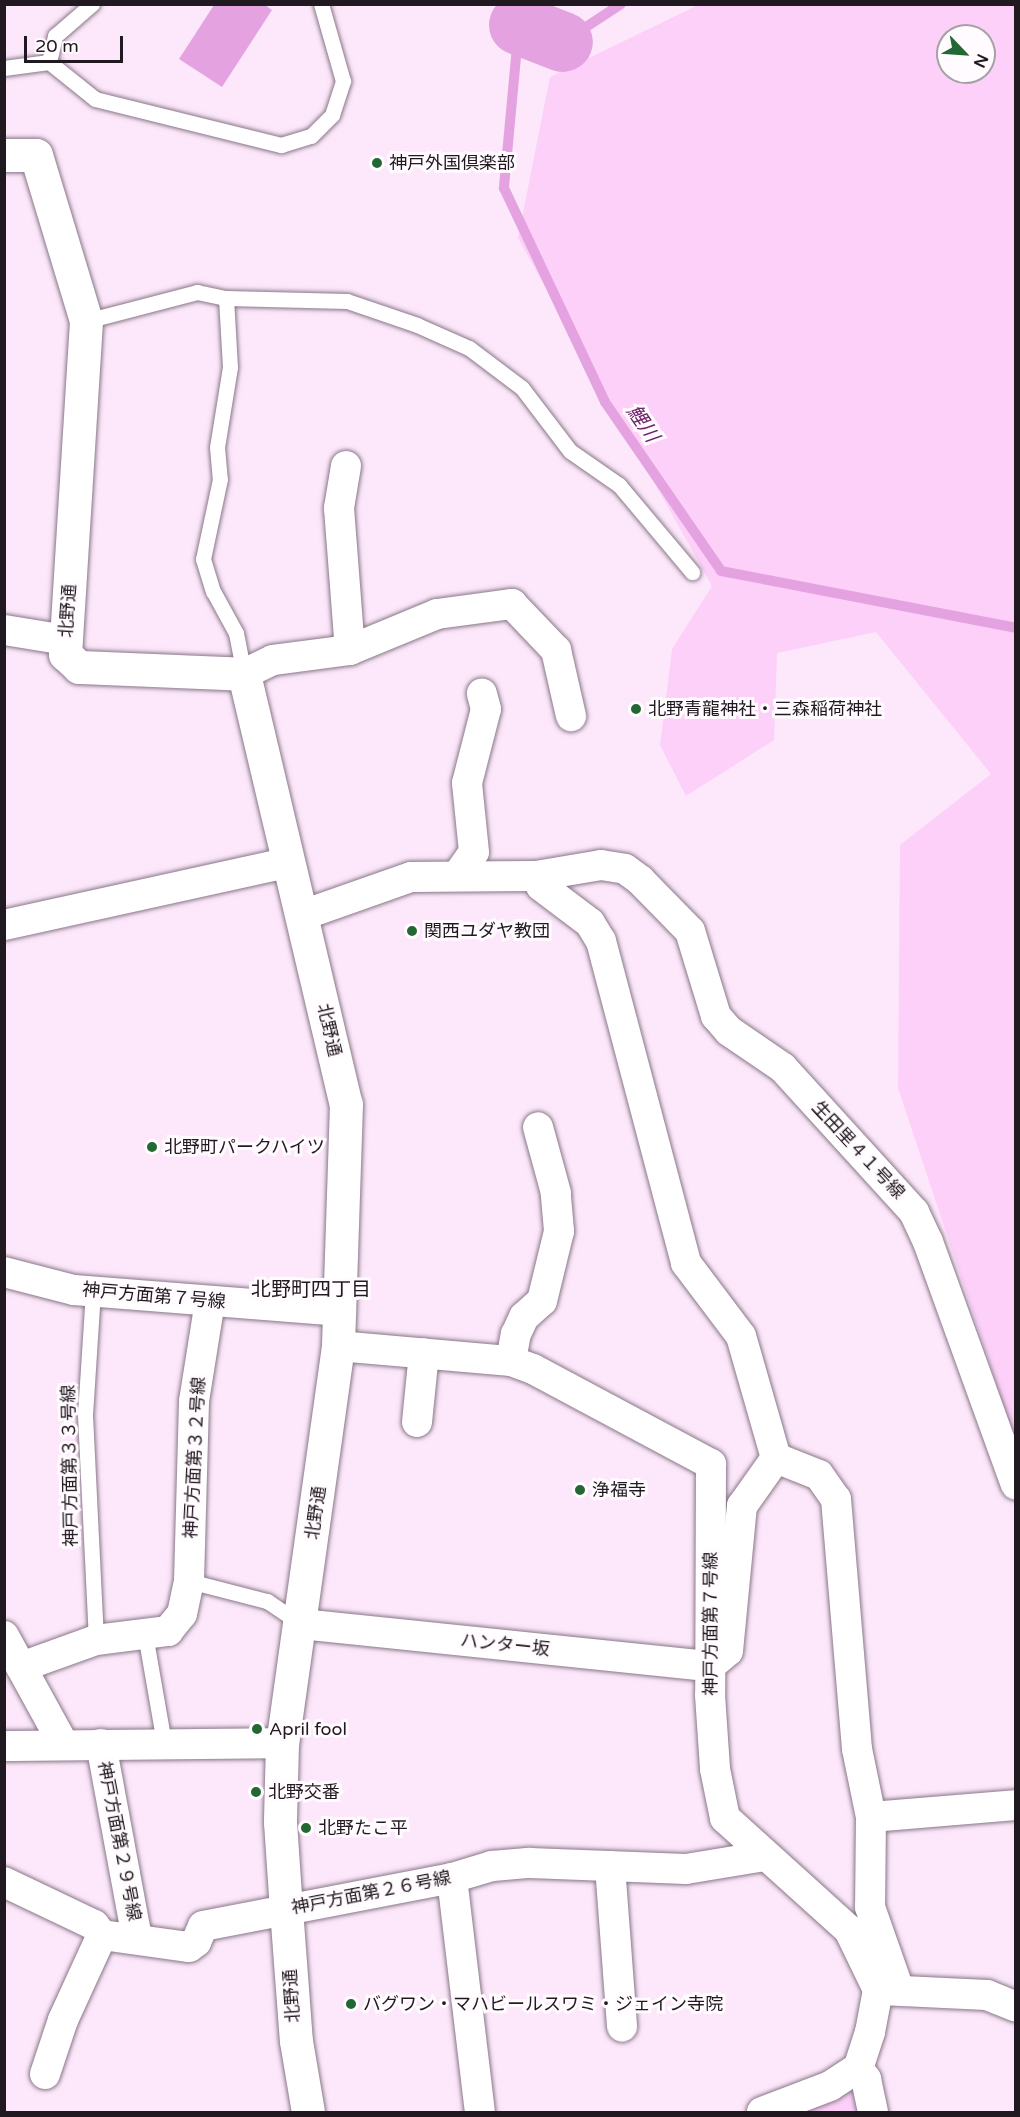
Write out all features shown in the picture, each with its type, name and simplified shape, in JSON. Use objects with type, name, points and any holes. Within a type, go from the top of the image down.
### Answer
[{"type":"main road","name":"北野通","points":[[20,155],[86,321],[65,654],[79,667],[244,674],[346,1104],[341,1311],[338,1346],[301,1624],[282,1743],[280,1822],[286,1909],[296,2041],[308,2112]]},
{"type":"street","points":[[346,466],[339,508],[350,650]]},
{"type":"street","points":[[244,674],[273,660],[350,650],[437,614],[512,604],[556,650],[571,716]]},
{"type":"street","points":[[4,630],[66,640]]},
{"type":"street","points":[[457,876],[474,852],[466,783],[486,709],[482,694]]},
{"type":"street","points":[[4,925],[287,863]]},
{"type":"street","name":"生田里４１号線","points":[[536,876],[602,865],[625,869],[690,931],[716,1016],[722,1023],[783,1068],[914,1212],[928,1242],[1016,1485]]},
{"type":"street","points":[[303,915],[411,877],[536,876],[541,886],[590,923],[601,941],[686,1263],[741,1336],[776,1458]]},
{"type":"street","points":[[511,1361],[516,1334],[524,1317],[542,1301],[559,1231],[556,1193],[538,1127]]},
{"type":"street","name":"神戸方面第７号線","points":[[4,1272],[93,1291],[341,1311]]},
{"type":"street","name":"神戸方面第３２号線","points":[[21,1666],[96,1640],[168,1631],[182,1614],[189,1581],[194,1401],[210,1301]]},
{"type":"street","name":"神戸方面第７号線","points":[[338,1346],[511,1361],[533,1369],[711,1464],[710,1666],[715,1768],[725,1818],[849,1930],[888,1990]]},
{"type":"street","points":[[417,1422],[424,1353]]},
{"type":"street","points":[[710,1666],[728,1651],[742,1506],[776,1458]]},
{"type":"street","points":[[762,2112],[830,2086],[858,2068],[888,1990],[870,1907],[871,1817],[857,1749],[836,1499],[819,1475],[776,1458]]},
{"type":"street","name":"ハンター坂","points":[[301,1624],[710,1666]]},
{"type":"street","points":[[5,1637],[64,1745]]},
{"type":"street","points":[[4,1746],[282,1743]]},
{"type":"street","name":"神戸方面第２９号線","points":[[101,1744],[137,1939]]},
{"type":"street","points":[[871,1817],[1016,1804]]},
{"type":"street","name":"神戸方面第２６号線","points":[[102,1935],[189,1947],[196,1942],[203,1926],[452,1878],[492,1866],[530,1863],[686,1869],[765,1856]]},
{"type":"street","points":[[610,1866],[622,2027]]},
{"type":"street","points":[[452,1878],[480,2112]]},
{"type":"street","points":[[4,1882],[94,1925],[102,1935],[63,2020],[45,2074]]},
{"type":"street","points":[[888,1990],[987,1995],[1016,2007]]},
{"type":"street","points":[[858,2068],[866,2079],[873,2112]]},
{"type":"lane","points":[[49,62],[55,36],[92,4]]},
{"type":"lane","points":[[4,68],[49,62],[95,99],[281,145],[311,136],[332,116],[343,81],[321,4]]},
{"type":"lane","points":[[86,321],[197,292],[226,298],[347,302],[417,325],[469,348],[522,388],[570,451],[620,485],[692,572]]},
{"type":"lane","points":[[226,298],[230,367],[217,447],[220,479],[203,559],[213,591],[236,633],[244,674]]},
{"type":"lane","name":"神戸方面第３３号線","points":[[93,1291],[85,1415],[96,1640]]},
{"type":"lane","points":[[189,1581],[267,1601],[301,1624]]},
{"type":"lane","points":[[144,1635],[164,1743]]},
{"type":"shaded area","points":[[214,5],[265,5],[272,10],[222,87],[179,59]]},
{"type":"shaded area","points":[[698,5],[1015,5],[1015,1439],[898,1088],[900,845],[991,774],[876,632],[777,653],[774,740],[686,796],[660,745],[672,649],[712,586],[518,238],[550,77]]},
{"type":"shaded area","points":[[849,2090],[859,2095],[862,2112],[788,2112]]},
{"type":"waterway","name":"鯉川","points":[[503,4],[519,25],[504,188],[605,402],[721,571],[1016,628]]},
{"type":"waterway","points":[[563,42],[621,4]]},
{"type":"waterway","points":[[519,25],[563,42]]},
{"type":"place","name":"神戸外国倶楽部","points":[[377,163]]},
{"type":"place","name":"北野青龍神社・三森稲荷神社","points":[[636,709]]},
{"type":"place","name":"関西ユダヤ教団","points":[[412,931]]},
{"type":"place","name":"北野町パークハイツ","points":[[152,1147]]},
{"type":"place","name":"浄福寺","points":[[580,1490]]},
{"type":"place","name":"April fool","points":[[257,1729]]},
{"type":"place","name":"北野交番","points":[[256,1792]]},
{"type":"place","name":"北野たこ平","points":[[306,1828]]},
{"type":"place","name":"バグワン・マハビールスワミ・ジェイン寺院","points":[[351,2004]]},
{"type":"district","name":"北野町四丁目","points":[[311,1290]]}]
